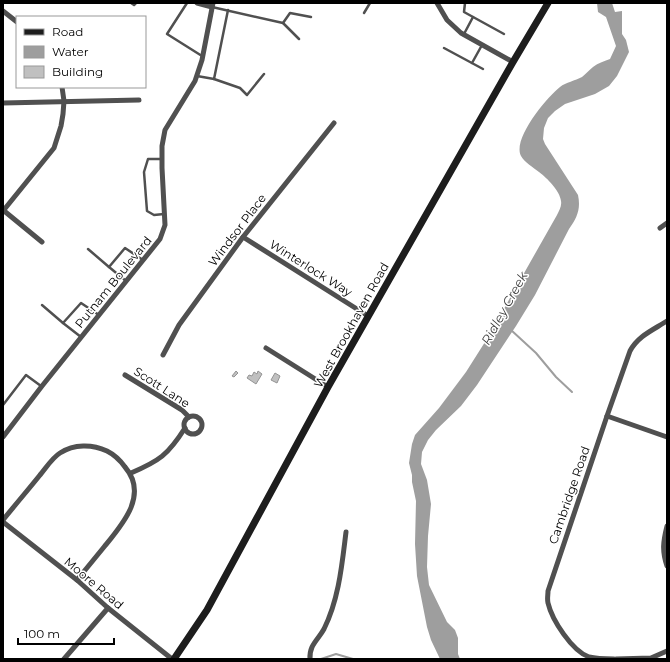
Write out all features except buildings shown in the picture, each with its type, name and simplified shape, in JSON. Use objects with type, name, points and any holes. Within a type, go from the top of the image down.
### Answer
[{"type":"street","points":[[197,3],[212,5]]},
{"type":"street","points":[[437,3],[447,20],[464,34],[513,62]]},
{"type":"street","name":"West Brookhaven Road","points":[[173,659],[207,610],[328,387],[548,3]]},
{"type":"street","name":"Putnam Boulevard","points":[[3,437],[81,337],[160,240],[165,225],[162,146],[165,130],[186,98],[197,76],[212,5]]},
{"type":"street","points":[[3,11],[16,21]]},
{"type":"street","points":[[42,242],[3,210],[54,148],[61,126],[64,101],[62,88]]},
{"type":"street","points":[[3,103],[139,100]]},
{"type":"street","name":"Windsor Place","points":[[163,355],[179,324],[242,237],[334,123]]},
{"type":"street","points":[[660,228],[667,223]]},
{"type":"street","name":"Winterlock Way","points":[[242,237],[368,316]]},
{"type":"street","name":"Cambridge Road","points":[[667,321],[643,335],[634,345],[628,357],[550,584],[548,597],[548,602],[553,615],[569,641],[574,648],[589,657],[599,659],[650,658],[667,651]]},
{"type":"street","points":[[266,348],[328,387]]},
{"type":"street","name":"Scott Lane","points":[[125,375],[182,410],[189,417]]},
{"type":"street","name":"Scott Lane","points":[[130,473],[148,466],[165,455],[171,449],[185,428],[185,422],[189,417],[193,416],[199,418],[202,422],[202,428],[199,432],[193,434],[185,428]]},
{"type":"street","points":[[607,416],[667,437]]},
{"type":"street","points":[[3,521],[56,456],[61,452],[72,448],[90,446],[107,451],[117,457],[133,479],[134,494],[129,515],[77,580]]},
{"type":"street","name":"Moore Road","points":[[3,521],[77,580],[108,608],[173,659]]},
{"type":"street","points":[[667,526],[663,554],[667,566]]},
{"type":"street","points":[[310,659],[312,644],[324,629],[334,603],[339,583],[346,532]]},
{"type":"street","points":[[64,659],[108,608]]},
{"type":"lane","points":[[131,3],[134,5],[136,3]]},
{"type":"lane","points":[[187,3],[167,34],[202,56]]},
{"type":"lane","points":[[364,13],[370,3]]},
{"type":"lane","points":[[465,3],[464,12],[504,34]]},
{"type":"lane","points":[[212,5],[283,23],[299,39]]},
{"type":"lane","points":[[214,79],[228,10]]},
{"type":"lane","points":[[283,23],[290,13],[311,17]]},
{"type":"lane","points":[[464,34],[473,17]]},
{"type":"lane","points":[[472,63],[482,44]]},
{"type":"lane","points":[[444,48],[483,69]]},
{"type":"lane","points":[[197,76],[214,79],[240,88],[247,95],[264,74]]},
{"type":"lane","points":[[162,159],[148,159],[144,172],[147,211],[154,215],[164,214]]},
{"type":"lane","points":[[109,267],[125,248],[143,261]]},
{"type":"lane","points":[[88,249],[127,281]]},
{"type":"lane","points":[[63,322],[81,303],[99,315]]},
{"type":"lane","points":[[42,305],[81,337]]},
{"type":"lane","points":[[3,405],[26,375],[42,386]]},
{"type":"water","points":[[597,3],[612,3],[615,12],[622,11],[622,34],[626,40],[629,52],[617,76],[609,86],[595,94],[565,104],[548,118],[544,128],[543,139],[545,144],[578,195],[579,209],[576,217],[535,295],[516,326],[477,385],[461,406],[436,430],[428,440],[422,452],[421,464],[427,480],[431,504],[427,567],[429,585],[447,622],[455,630],[458,638],[458,654],[460,659],[440,659],[427,627],[417,576],[415,544],[416,501],[409,463],[412,444],[415,435],[439,408],[466,372],[485,342],[559,210],[561,201],[556,189],[521,156],[521,139],[532,119],[554,92],[562,85],[582,77],[595,66],[610,59],[616,46],[606,17],[598,12]]},
{"type":"waterway","points":[[511,330],[536,353],[556,377],[572,392]]},
{"type":"waterway","points":[[321,659],[336,654],[353,659]]},
{"type":"water label","name":"Ridley Creek","points":[[504,308]]}]
